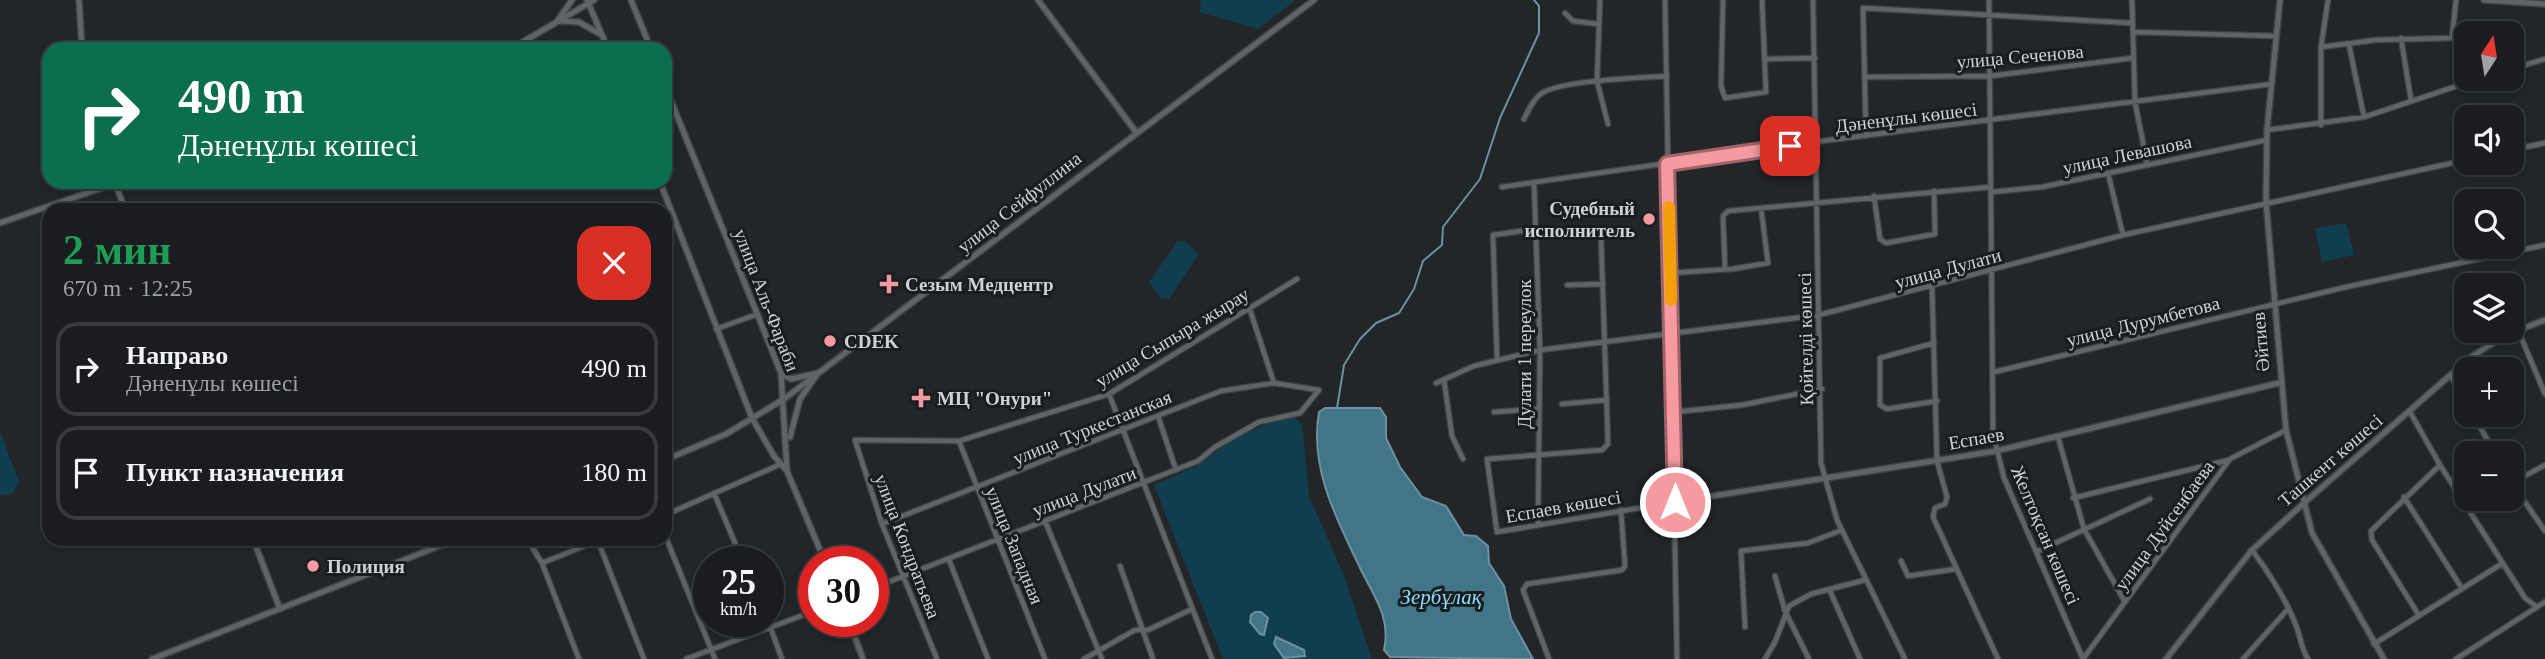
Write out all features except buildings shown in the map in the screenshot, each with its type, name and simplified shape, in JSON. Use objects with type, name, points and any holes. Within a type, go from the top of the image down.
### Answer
[{"type":"street","points":[[79,0],[82,42]]},
{"type":"street","points":[[558,21],[572,0]]},
{"type":"street","points":[[634,0],[648,42]]},
{"type":"street","points":[[1038,0],[1136,132]]},
{"type":"street","name":"улица Сейфуллина","points":[[672,457],[726,434],[784,399],[1314,0]]},
{"type":"street","points":[[1600,0],[1597,81],[1608,124]]},
{"type":"street","points":[[1665,0],[1671,334],[1675,412],[1677,659]]},
{"type":"street","points":[[1723,0],[1723,97],[1765,93],[1767,59],[1762,0]]},
{"type":"street","name":"Қойгелді көшесі","points":[[1813,0],[1814,142],[1824,478],[1842,530],[1905,659]]},
{"type":"street","name":"Желтоқсан көшесі","points":[[1989,0],[1996,451],[2004,478],[2083,659]]},
{"type":"street","points":[[2132,0],[2135,102],[2147,163]]},
{"type":"street","name":"Әйтиев","points":[[2280,0],[2267,130],[2266,202],[2279,383],[2286,430],[2318,547],[2384,659]]},
{"type":"street","points":[[2321,125],[2321,47],[2328,0]]},
{"type":"street","points":[[2321,47],[2401,38],[2452,38],[2456,0]]},
{"type":"street","points":[[2484,0],[2545,4]]},
{"type":"street","points":[[523,42],[589,1],[605,42]]},
{"type":"street","name":"улица Сеченова","points":[[1866,136],[1867,76],[1863,8],[2131,23]]},
{"type":"street","points":[[1565,13],[1573,21],[1598,24]]},
{"type":"street","points":[[558,21],[579,22],[603,36]]},
{"type":"street","points":[[2133,32],[2276,36]]},
{"type":"street","points":[[2401,38],[2411,100]]},
{"type":"street","points":[[2349,45],[2364,117]]},
{"type":"street","points":[[1767,59],[1815,58]]},
{"type":"street","name":"улица Сеченова","points":[[1867,76],[1991,76],[2133,58]]},
{"type":"street","points":[[2524,65],[2545,59]]},
{"type":"street","points":[[1524,119],[1534,101],[1544,92],[1597,81],[1667,76]]},
{"type":"street","name":"Дәненұлы көшесі","points":[[1502,187],[1814,142],[2272,84]]},
{"type":"street","points":[[2267,130],[2321,125],[2364,117],[2454,87]]},
{"type":"street","name":"улица Аль-Фараби","points":[[672,103],[781,373],[788,447],[787,471]]},
{"type":"street","name":"улица Левашова","points":[[1725,269],[1725,212],[1934,191],[2042,187],[2267,140]]},
{"type":"street","points":[[2524,147],[2545,143]]},
{"type":"street","name":"улица Дулати","points":[[1436,383],[1497,359],[1539,350],[1819,315],[2123,235],[2454,163]]},
{"type":"street","points":[[2108,173],[2123,235]]},
{"type":"street","name":"Дулати 1 переулок","points":[[1534,183],[1539,350],[1538,524]]},
{"type":"street","points":[[57,203],[96,189]]},
{"type":"street","points":[[1874,196],[1880,239],[1886,243],[1935,234],[1934,191]]},
{"type":"street","points":[[0,223],[42,208]]},
{"type":"street","points":[[1670,273],[1768,263],[1761,208]]},
{"type":"street","points":[[672,214],[752,418],[787,471],[818,546]]},
{"type":"street","points":[[1497,359],[1492,238],[1496,233],[1592,227],[1601,236],[1608,444],[1602,450],[1538,455]]},
{"type":"street","name":"улица Дурумбетова","points":[[1994,372],[2273,304],[2545,245]]},
{"type":"street","name":"улица Сыпыра жырау","points":[[854,443],[863,440],[959,442],[1109,394],[1297,279]]},
{"type":"street","points":[[1567,285],[1603,284]]},
{"type":"street","points":[[1932,287],[1937,461],[1947,497],[1945,504],[1935,508],[1933,517],[1998,659]]},
{"type":"street","points":[[1249,307],[1274,383]]},
{"type":"street","points":[[716,329],[758,314]]},
{"type":"street","name":"Ташкент көшесі","points":[[2524,328],[2545,320]]},
{"type":"street","points":[[1934,343],[1880,358],[1880,405],[1887,409],[1937,401]]},
{"type":"street","name":"Ташкент көшесі","points":[[2166,659],[2252,550],[2471,357],[2495,343]]},
{"type":"street","points":[[2523,343],[2545,394]]},
{"type":"street","points":[[781,373],[791,379],[818,373]]},
{"type":"street","points":[[788,447],[800,399],[818,373]]},
{"type":"street","points":[[2450,375],[2454,382]]},
{"type":"street","points":[[1444,380],[1452,436],[1463,459]]},
{"type":"street","name":"улица Туркестанская","points":[[882,524],[1222,391],[1274,383],[1319,390],[1300,413]]},
{"type":"street","name":"Еспаев","points":[[1675,502],[1996,451],[2279,383]]},
{"type":"street","points":[[1675,412],[1742,405],[1822,389]]},
{"type":"street","points":[[1109,394],[1212,659]]},
{"type":"street","points":[[1562,404],[1607,400]]},
{"type":"street","points":[[1494,412],[1537,409]]},
{"type":"street","points":[[2410,412],[2440,465],[2525,598],[2537,607]]},
{"type":"street","name":"улица Дулати","points":[[889,582],[999,541],[1198,461],[1224,440],[1259,422],[1300,413]]},
{"type":"street","points":[[1158,416],[1176,470]]},
{"type":"street","name":"улица Дуйсенбаева","points":[[2083,659],[2230,459],[2286,430]]},
{"type":"street","points":[[2058,437],[2073,498],[2084,529],[2124,602]]},
{"type":"street","name":"улица Западная","points":[[959,442],[1045,659]]},
{"type":"street","name":"улица Кондратьева","points":[[854,443],[882,524],[937,659]]},
{"type":"street","name":"Еспаев көшесі","points":[[1538,455],[1487,459],[1497,532],[1675,502]]},
{"type":"street","points":[[2073,498],[2230,459]]},
{"type":"street","points":[[672,512],[780,464]]},
{"type":"street","points":[[2418,614],[2371,536],[2374,527],[2440,465]]},
{"type":"street","points":[[2524,476],[2545,465]]},
{"type":"street","points":[[714,493],[736,546]]},
{"type":"street","points":[[2404,497],[2461,587]]},
{"type":"street","points":[[2038,551],[2150,499]]},
{"type":"street","points":[[2524,500],[2545,531]]},
{"type":"street","points":[[1549,659],[1523,590],[1527,584],[1622,570],[1625,566],[1621,510]]},
{"type":"street","points":[[1044,521],[1102,659]]},
{"type":"street","points":[[1745,627],[1741,551],[1808,543],[1842,530]]},
{"type":"street","points":[[256,546],[280,609]]},
{"type":"street","points":[[152,659],[439,546]]},
{"type":"street","points":[[531,546],[542,563],[579,659]]},
{"type":"street","points":[[542,563],[585,546]]},
{"type":"street","points":[[602,546],[644,659]]},
{"type":"street","points":[[669,546],[715,659]]},
{"type":"street","points":[[2252,550],[2288,609],[2298,632],[2300,647],[2308,659]]},
{"type":"street","points":[[949,560],[988,659]]},
{"type":"street","points":[[1901,561],[1908,576],[1956,569]]},
{"type":"street","points":[[2374,644],[2503,563]]},
{"type":"street","points":[[1120,566],[1153,659]]},
{"type":"street","points":[[1775,576],[1784,611],[1809,659]]},
{"type":"street","points":[[1765,659],[1778,635],[1784,611],[1797,600],[1866,580]]},
{"type":"street","points":[[1830,591],[1860,659]]},
{"type":"street","points":[[2456,659],[2545,602]]},
{"type":"street","points":[[1083,659],[1100,652],[1130,633],[1153,628],[1192,609]]},
{"type":"street","points":[[2243,659],[2288,609]]},
{"type":"street","points":[[687,659],[746,637]]},
{"type":"street","points":[[773,637],[782,659]]},
{"type":"street","points":[[855,637],[863,659]]},
{"type":"shaded area","points":[[1201,0],[1296,0],[1258,29],[1199,12]]},
{"type":"shaded area","points":[[2346,223],[2354,255],[2322,262],[2315,229]]},
{"type":"shaded area","points":[[1178,241],[1186,242],[1199,254],[1169,299],[1161,298],[1149,282]]},
{"type":"shaded area","points":[[1293,416],[1302,425],[1309,496],[1344,576],[1372,659],[1223,659],[1154,485],[1199,465],[1232,439]]},
{"type":"shaded area","points":[[0,431],[19,482],[13,493],[5,496],[0,494]]},
{"type":"water","name":"Зербұлақ","points":[[1325,408],[1380,408],[1386,417],[1386,438],[1400,467],[1422,497],[1446,506],[1464,535],[1476,536],[1488,546],[1489,563],[1504,586],[1511,619],[1533,659],[1390,657],[1384,650],[1385,628],[1380,608],[1343,532],[1322,473],[1317,433],[1319,412]]},
{"type":"water","points":[[1261,612],[1268,618],[1264,635],[1250,622],[1251,615]]},
{"type":"water","points":[[1276,637],[1304,650],[1305,656],[1284,658],[1274,644]]},
{"type":"waterway","points":[[1337,408],[1344,365],[1360,339],[1376,323],[1399,313],[1414,289],[1423,261],[1442,245],[1443,227],[1480,179],[1500,118],[1539,33],[1539,6],[1534,0]]},
{"type":"slow traffic","points":[[1669,207],[1671,300]]},
{"type":"place","name":"Судебный исполнитель","points":[[1649,219]]},
{"type":"place","name":"Сезым Медцентр","points":[[889,284]]},
{"type":"place","name":"CDEK","points":[[830,341]]},
{"type":"place","name":"МЦ \"Онури\"","points":[[921,398]]},
{"type":"place","name":"Полиция","points":[[313,566]]},
{"type":"route","points":[[1675,502],[1675,412],[1667,164],[1790,146]]}]
